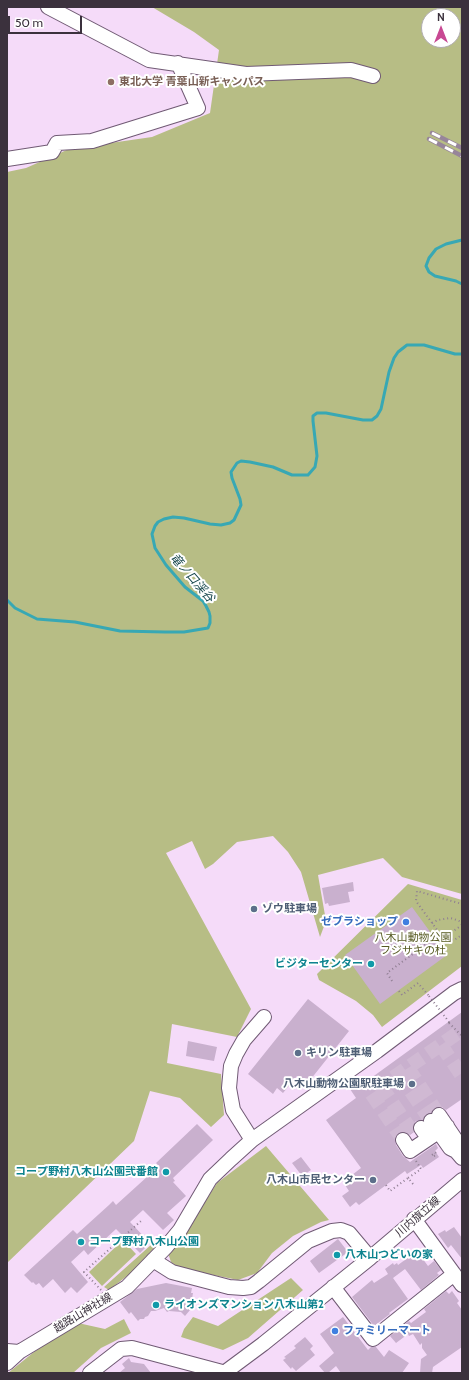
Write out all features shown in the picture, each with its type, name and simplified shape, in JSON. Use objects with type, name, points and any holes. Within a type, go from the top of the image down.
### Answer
[{"type":"street","points":[[48,7],[148,60],[178,63],[246,74],[351,70],[373,76]]},
{"type":"street","points":[[7,159],[52,152],[57,143],[92,141],[198,108],[178,63]]},
{"type":"street","name":"越路山神社線","points":[[7,1363],[13,1351],[127,1287],[180,1230],[210,1179],[252,1140],[377,1051],[454,993],[462,989]]},
{"type":"street","points":[[252,1140],[233,1110],[229,1088],[231,1066],[244,1040],[264,1017]]},
{"type":"street","points":[[427,1131],[459,1155]]},
{"type":"street","name":"川内旗立線","points":[[226,1373],[370,1258],[414,1219],[462,1180]]},
{"type":"street","points":[[333,1287],[373,1338],[458,1280],[414,1219]]},
{"type":"street","points":[[153,1260],[172,1272],[229,1287],[243,1288],[251,1286],[259,1281],[308,1241],[332,1231],[341,1230],[349,1232],[370,1258]]},
{"type":"street","points":[[90,1373],[121,1349],[132,1348],[226,1373]]},
{"type":"path","points":[[462,904],[417,891],[416,901],[440,934],[449,936],[449,939],[454,940],[462,934]]},
{"type":"path","points":[[432,924],[443,918],[450,918],[459,921],[462,925],[449,936]]},
{"type":"path","points":[[435,938],[440,934]]},
{"type":"path","points":[[392,981],[387,973],[429,942]]},
{"type":"path","points":[[399,990],[402,996],[418,983],[455,1030],[462,1036]]},
{"type":"path","points":[[386,1186],[390,1191],[421,1170],[414,1158]]},
{"type":"path","points":[[408,1178],[414,1184]]},
{"type":"path","points":[[108,1298],[84,1272],[141,1221]]},
{"type":"green space","points":[[152,7],[462,7],[462,894],[402,877],[383,858],[318,875],[326,921],[320,937],[301,872],[288,852],[273,836],[237,842],[213,864],[205,869],[192,841],[166,853],[251,1009],[237,1037],[172,1024],[167,1063],[221,1074],[224,1115],[211,1127],[180,1098],[150,1091],[134,1141],[7,1263],[7,172],[26,168],[69,149],[152,137],[210,113],[219,50],[194,32]]},
{"type":"green space","name":"八木山動物公園 フジサキの杜","points":[[408,884],[462,900],[462,966],[382,1027],[373,1015],[356,1001],[319,980],[317,974]]},
{"type":"green space","points":[[266,1146],[329,1220],[321,1222],[293,1236],[272,1253],[257,1273],[238,1280],[179,1268],[171,1262],[168,1253],[186,1234],[217,1183]]},
{"type":"green space","points":[[123,1240],[136,1254],[102,1286],[89,1272]]},
{"type":"green space","points":[[152,1244],[155,1247],[136,1269],[109,1290],[104,1287]]},
{"type":"green space","points":[[291,1278],[303,1290],[248,1338],[223,1350],[181,1337],[184,1329],[193,1317],[218,1326]]},
{"type":"green space","points":[[124,1319],[131,1333],[101,1348],[73,1373],[8,1373],[34,1352],[78,1323],[105,1329]]},
{"type":"building","points":[[353,882],[354,891],[348,892],[350,902],[329,906],[328,903],[325,904],[322,888]]},
{"type":"building","name":"ビジターセンター","points":[[412,907],[447,955],[380,1004],[345,955]]},
{"type":"building","name":"キリン駐車場","points":[[308,999],[349,1031],[307,1084],[297,1076],[283,1093],[277,1088],[273,1094],[248,1074]]},
{"type":"building","name":"八木山動物公園駅駐車場","points":[[462,1012],[462,1099],[446,1110],[442,1107],[435,1108],[431,1113],[426,1114],[423,1120],[416,1121],[413,1125],[414,1132],[410,1135],[407,1132],[399,1133],[395,1140],[396,1145],[403,1156],[410,1162],[436,1144],[438,1148],[435,1151],[439,1157],[423,1168],[421,1165],[407,1174],[405,1171],[359,1205],[356,1202],[350,1207],[342,1196],[349,1191],[343,1182],[361,1168],[326,1120],[356,1098],[350,1089],[358,1083],[360,1086]]},
{"type":"building","points":[[188,1041],[217,1047],[214,1061],[186,1056]]},
{"type":"building","points":[[197,1124],[213,1140],[173,1178],[175,1181],[173,1182],[186,1196],[167,1213],[174,1220],[163,1230],[143,1210],[130,1222],[150,1243],[140,1253],[116,1229],[88,1255],[84,1250],[71,1262],[88,1282],[77,1293],[71,1287],[65,1293],[53,1279],[43,1288],[39,1283],[36,1285],[33,1282],[32,1283],[24,1275],[73,1230],[77,1234],[113,1201],[116,1205],[159,1166],[156,1163]]},
{"type":"building","points":[[301,1157],[311,1170],[302,1176],[292,1163]]},
{"type":"building","points":[[454,1227],[462,1238],[462,1259],[451,1245],[448,1248],[438,1234],[445,1230],[446,1232]]},
{"type":"building","name":"八木山つどいの家","points":[[338,1239],[348,1252],[319,1273],[310,1261]]},
{"type":"building","points":[[417,1251],[428,1266],[434,1261],[441,1270],[437,1273],[439,1275],[421,1290],[405,1269],[393,1278],[408,1299],[374,1326],[352,1297],[372,1280],[374,1283],[388,1274],[385,1269],[393,1263],[394,1265],[397,1263],[398,1265]]},
{"type":"building","name":"ライオンズマンション八木山第2","points":[[166,1283],[192,1288],[191,1293],[193,1293],[190,1310],[185,1316],[181,1312],[167,1312],[164,1308],[151,1311],[148,1316],[138,1321],[131,1312],[129,1314],[120,1302],[137,1289]]},
{"type":"building","points":[[446,1291],[449,1294],[452,1291],[459,1301],[457,1303],[462,1310],[462,1347],[433,1367],[432,1373],[420,1373],[421,1359],[427,1355],[422,1348],[422,1343],[420,1345],[413,1334],[409,1336],[408,1334],[396,1343],[390,1336],[409,1321],[411,1323],[426,1312],[424,1309]]},
{"type":"building","points":[[343,1317],[368,1350],[371,1347],[376,1347],[384,1357],[389,1350],[409,1363],[402,1373],[341,1373],[336,1366],[328,1373],[325,1373],[319,1366],[334,1353],[320,1334]]},
{"type":"building","points":[[305,1337],[313,1346],[310,1349],[315,1355],[296,1371],[292,1367],[291,1369],[283,1360],[286,1358],[284,1357],[296,1348],[294,1346]]},
{"type":"building","points":[[129,1358],[131,1362],[144,1364],[151,1373],[119,1373],[125,1368],[122,1364]]},
{"type":"waterway","name":"竜ノ口渓谷","points":[[462,240],[446,244],[436,249],[429,258],[426,266],[429,272],[435,276],[462,284]]},
{"type":"waterway","name":"竜ノ口渓谷","points":[[7,600],[15,608],[37,619],[75,622],[120,631],[184,632],[208,628],[210,616],[203,601],[185,587],[166,565],[155,548],[152,534],[158,522],[173,517],[210,524],[221,525],[230,523],[234,520],[241,505],[231,472],[237,463],[241,461],[250,462],[273,467],[292,475],[308,475],[315,467],[317,456],[313,416],[317,413],[326,413],[363,420],[372,420],[377,416],[381,409],[389,372],[394,358],[398,352],[407,345],[424,345],[455,354],[462,354]]},
{"type":"tunnel","points":[[403,1140],[371,1093],[462,1030]]},
{"type":"tunnel","points":[[441,1045],[462,1076]]},
{"type":"tunnel","points":[[408,1068],[439,1115]]},
{"type":"tunnel","points":[[399,1074],[431,1121]]},
{"type":"tunnel","points":[[381,1086],[413,1133]]},
{"type":"railway","points":[[432,133],[462,148]]},
{"type":"railway","points":[[429,139],[462,156]]},
{"type":"place","name":"東北大学 青葉山新キャンパス","points":[[111,82]]},
{"type":"place","name":"ゾウ駐車場","points":[[254,909]]},
{"type":"place","name":"ゼブラショップ","points":[[406,922]]},
{"type":"place","name":"ビジターセンター","points":[[371,964]]},
{"type":"place","name":"キリン駐車場","points":[[298,1053]]},
{"type":"place","name":"八木山動物公園駅駐車場","points":[[412,1084]]},
{"type":"place","name":"コープ野村八木山公園弐番館","points":[[166,1172]]},
{"type":"place","name":"八木山市民センター","points":[[373,1180]]},
{"type":"place","name":"コープ野村八木山公園","points":[[81,1242]]},
{"type":"place","name":"八木山つどいの家","points":[[337,1255]]},
{"type":"place","name":"ライオンズマンション八木山第2","points":[[156,1305]]},
{"type":"place","name":"ファミリーマート","points":[[335,1331]]}]
